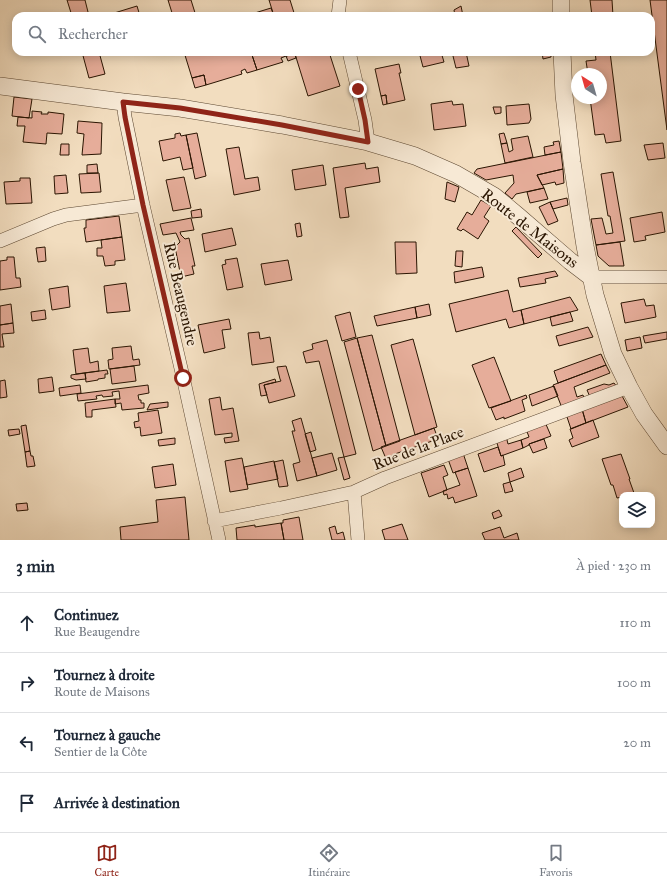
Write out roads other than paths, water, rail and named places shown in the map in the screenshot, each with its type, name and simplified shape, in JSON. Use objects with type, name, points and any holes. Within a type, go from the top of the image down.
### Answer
[{"type":"street","points":[[338,12],[340,0]]},
{"type":"street","points":[[561,0],[561,12]]},
{"type":"street","points":[[350,56],[365,120],[368,142]]},
{"type":"street","points":[[562,56],[564,95],[572,162],[594,295],[613,354],[644,414],[667,446]]},
{"type":"street","name":"Route de Maisons","points":[[0,86],[180,108],[282,125],[368,142],[415,156],[456,174],[494,196],[591,277]]},
{"type":"street","name":"Rue Beaugendre","points":[[123,102],[143,205],[219,540]]},
{"type":"street","points":[[0,241],[66,215],[143,205]]},
{"type":"street","points":[[591,277],[667,277]]},
{"type":"street","name":"Rue de la Place","points":[[214,520],[281,508],[354,492],[385,478],[629,387]]},
{"type":"street","points":[[354,492],[358,540]]}]
